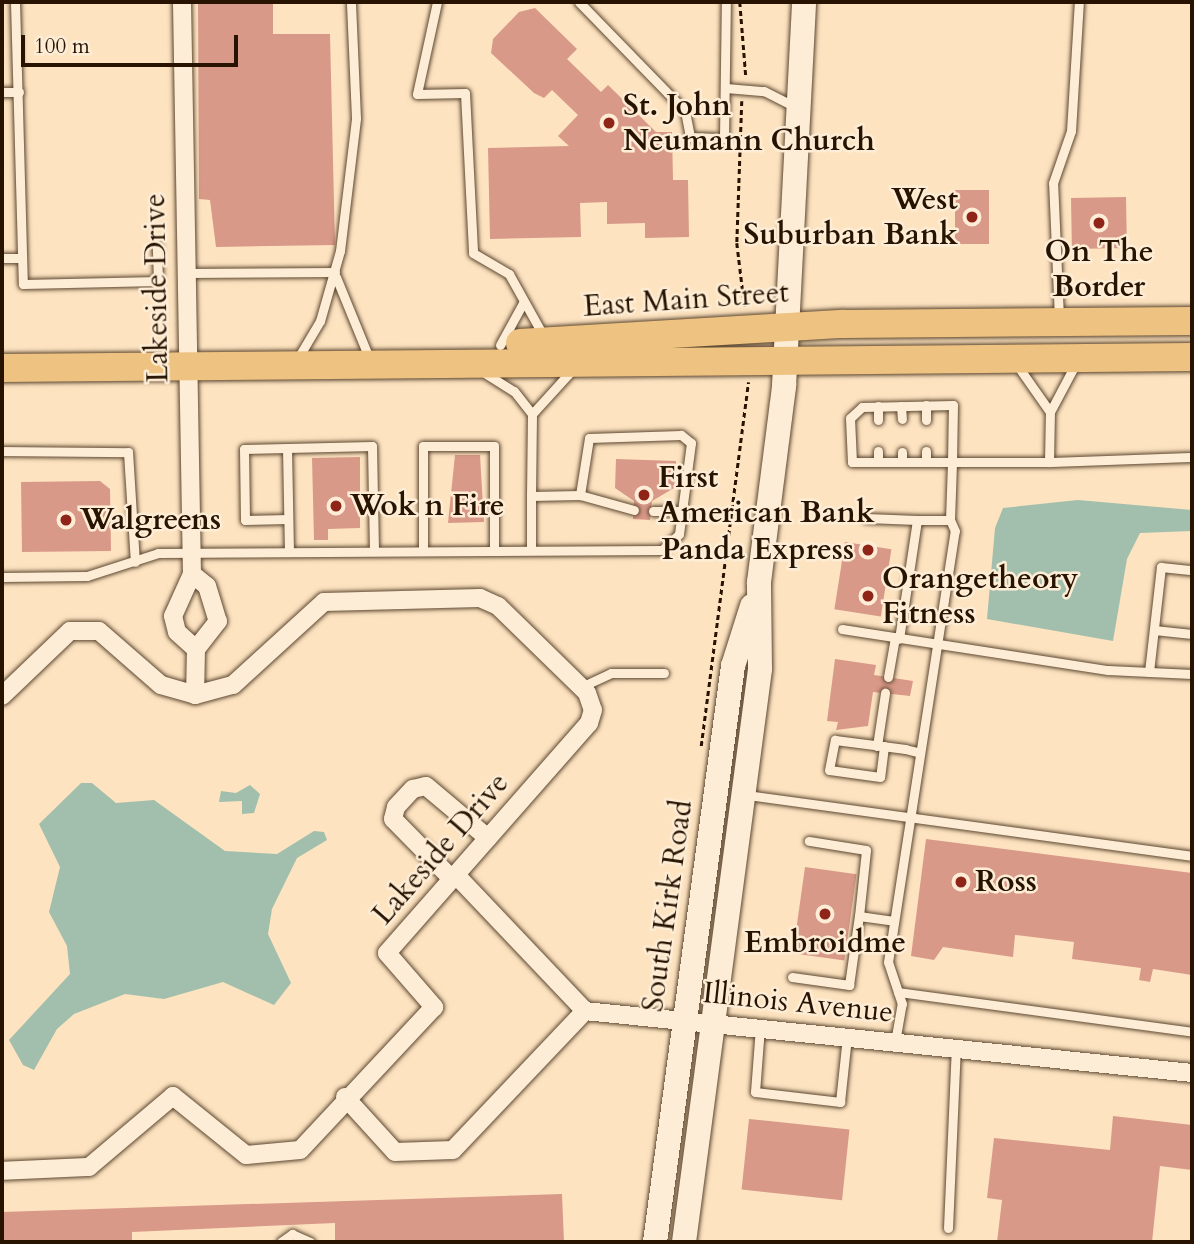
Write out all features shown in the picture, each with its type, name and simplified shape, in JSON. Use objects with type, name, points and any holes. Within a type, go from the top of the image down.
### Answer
[{"type":"main road","name":"South Kirk Road","points":[[684,1242],[711,1022],[760,669],[760,582],[786,357],[802,111],[804,2]]},
{"type":"main road","name":"East Main Street","points":[[185,365],[788,326],[1192,321]]},
{"type":"main road","name":"East Main Street","points":[[2,368],[786,357],[1192,357]]},
{"type":"main road","name":"South Kirk Road","points":[[655,1242],[733,666],[760,582]]},
{"type":"street","name":"Lakeside Drive","points":[[182,2],[185,365],[192,574],[173,616],[177,632],[196,649]]},
{"type":"street","points":[[2,696],[70,631],[99,631],[161,685],[195,695],[196,649],[218,621],[207,586],[192,574]]},
{"type":"street","name":"Lakeside Drive","points":[[2,1171],[89,1167],[173,1096],[246,1156],[300,1150],[345,1097],[434,1007],[387,953],[589,723],[593,710],[581,687],[498,606],[467,598],[324,602],[233,685],[195,695]]},
{"type":"street","points":[[345,1097],[395,1152],[453,1150],[585,1011],[454,877],[393,819],[396,807],[413,789],[426,786],[488,838]]},
{"type":"street","name":"Illinois Avenue","points":[[585,1011],[684,1019],[1192,1073]]},
{"type":"lane","points":[[15,2],[23,284],[158,281],[157,245]]},
{"type":"lane","points":[[298,358],[320,321],[335,272],[355,127],[351,2]]},
{"type":"lane","points":[[437,2],[417,94],[465,93],[471,246],[509,274],[547,342]]},
{"type":"lane","points":[[579,2],[685,111],[690,138],[723,138],[726,2]]},
{"type":"lane","points":[[1059,323],[1053,183],[1071,131],[1079,2]]},
{"type":"lane","points":[[726,88],[764,91],[802,111]]},
{"type":"lane","points":[[2,92],[19,92]]},
{"type":"lane","points":[[2,258],[22,258]]},
{"type":"lane","points":[[184,273],[335,272]]},
{"type":"lane","points":[[335,272],[367,353]]},
{"type":"lane","points":[[500,345],[523,303]]},
{"type":"lane","points":[[1008,357],[1050,412]]},
{"type":"lane","points":[[1049,462],[1050,412],[1082,357]]},
{"type":"lane","points":[[531,414],[585,360]]},
{"type":"lane","points":[[466,362],[514,391],[531,414],[531,549]]},
{"type":"lane","points":[[926,405],[926,420]]},
{"type":"lane","points":[[895,1042],[898,992],[888,962],[907,817],[955,531],[950,520],[952,462],[953,405],[862,407],[850,418],[852,462],[952,462],[1049,462],[1192,457]]},
{"type":"lane","points":[[878,406],[878,420]]},
{"type":"lane","points":[[901,406],[902,419]]},
{"type":"lane","points":[[2,577],[87,576],[158,553],[670,548],[682,511],[691,443],[681,435],[589,438],[580,495]]},
{"type":"lane","points":[[288,519],[245,520],[244,449],[372,446],[374,550]]},
{"type":"lane","points":[[423,550],[423,446],[494,446],[494,549]]},
{"type":"lane","points":[[286,448],[289,551]]},
{"type":"lane","points":[[2,451],[128,452],[135,562]]},
{"type":"lane","points":[[878,451],[878,462]]},
{"type":"lane","points":[[926,451],[926,462]]},
{"type":"lane","points":[[902,452],[902,462]]},
{"type":"lane","points":[[531,496],[580,495],[634,510]]},
{"type":"lane","points":[[653,511],[682,511]]},
{"type":"lane","points":[[866,518],[950,520]]},
{"type":"lane","points":[[888,677],[918,520]]},
{"type":"lane","points":[[1149,672],[1161,567],[1192,570]]},
{"type":"lane","points":[[842,629],[934,645],[1149,672],[1192,674]]},
{"type":"lane","points":[[1154,630],[1192,634]]},
{"type":"lane","points":[[581,687],[611,673],[664,673]]},
{"type":"lane","points":[[885,693],[881,746],[880,777],[830,770],[835,740],[881,746],[918,752]]},
{"type":"lane","points":[[743,795],[1192,856]]},
{"type":"lane","points":[[792,977],[849,985],[859,916],[866,850],[809,841]]},
{"type":"lane","points":[[859,916],[894,921]]},
{"type":"lane","points":[[898,992],[1192,1032]]},
{"type":"lane","points":[[760,1027],[755,1092],[827,1101],[839,1102],[847,1037]]},
{"type":"lane","points":[[948,1228],[956,1048]]},
{"type":"lane","points":[[281,1242],[292,1234],[310,1242]]},
{"type":"path","points":[[740,2],[742,89],[737,243],[745,303]]},
{"type":"path","points":[[700,754],[749,393]]},
{"type":"shaded area","points":[[1078,500],[1192,510],[1192,531],[1140,533],[1127,559],[1113,641],[987,619],[995,528],[1003,508]]},
{"type":"shaded area","points":[[81,783],[92,783],[116,803],[154,800],[225,851],[277,854],[314,831],[324,832],[327,840],[297,858],[272,909],[268,934],[291,983],[274,1005],[223,982],[164,999],[125,994],[74,1014],[57,1029],[34,1070],[23,1065],[9,1040],[70,974],[67,946],[49,912],[60,867],[39,824]]},
{"type":"shaded area","points":[[250,785],[260,794],[254,813],[242,814],[242,801],[219,802],[221,791],[236,793]]},
{"type":"building","points":[[198,2],[273,2],[273,34],[330,34],[335,245],[216,247],[210,200],[199,199]]},
{"type":"building","name":"St. John Neumann Church","points":[[535,8],[577,49],[567,59],[601,92],[608,85],[656,132],[672,132],[673,180],[688,180],[689,237],[645,238],[645,223],[607,224],[607,202],[580,203],[581,237],[490,239],[488,148],[569,146],[558,136],[578,115],[552,90],[544,98],[534,93],[491,53],[493,39],[519,12]]},
{"type":"building","name":"West Suburban Bank","points":[[955,190],[989,190],[989,244],[955,244]]},
{"type":"building","name":"On The Border","points":[[1126,197],[1127,248],[1072,249],[1071,198]]},
{"type":"building","points":[[455,455],[480,455],[484,522],[448,523]]},
{"type":"building","name":"Wok n Fire","points":[[360,457],[360,528],[328,529],[328,540],[314,540],[312,458]]},
{"type":"building","name":"First American Bank","points":[[616,459],[676,461],[674,488],[652,501],[650,520],[633,519],[634,501],[615,488]]},
{"type":"building","name":"Walgreens","points":[[100,481],[110,489],[111,551],[22,552],[21,482]]},
{"type":"building","points":[[845,542],[891,549],[881,617],[834,609]]},
{"type":"building","points":[[835,659],[876,665],[874,675],[913,681],[910,696],[873,692],[868,726],[836,730],[838,722],[827,721]]},
{"type":"building","points":[[926,839],[1192,873],[1192,975],[1153,969],[1150,982],[1139,980],[1141,968],[1072,959],[1074,942],[1015,935],[1013,957],[943,947],[934,960],[911,956]]},
{"type":"building","name":"Embroidme","points":[[805,867],[856,874],[844,960],[793,953]]},
{"type":"building","points":[[1113,1116],[1192,1125],[1192,1170],[1160,1166],[1152,1242],[997,1242],[1002,1200],[987,1198],[994,1138],[1110,1150]]},
{"type":"building","points":[[749,1119],[849,1130],[842,1200],[742,1190]]},
{"type":"building","points":[[562,1194],[564,1242],[335,1242],[335,1223],[132,1232],[132,1242],[2,1242],[2,1212]]},
{"type":"place","name":"St. John Neumann Church","points":[[609,123]]},
{"type":"place","name":"West Suburban Bank","points":[[972,217]]},
{"type":"place","name":"On The Border","points":[[1099,223]]},
{"type":"place","name":"First American Bank","points":[[644,495]]},
{"type":"place","name":"Wok n Fire","points":[[336,506]]},
{"type":"place","name":"Walgreens","points":[[66,520]]},
{"type":"place","name":"Panda Express","points":[[868,550]]},
{"type":"place","name":"Orangetheory Fitness","points":[[868,596]]},
{"type":"place","name":"Ross","points":[[961,882]]},
{"type":"place","name":"Embroidme","points":[[825,914]]}]
